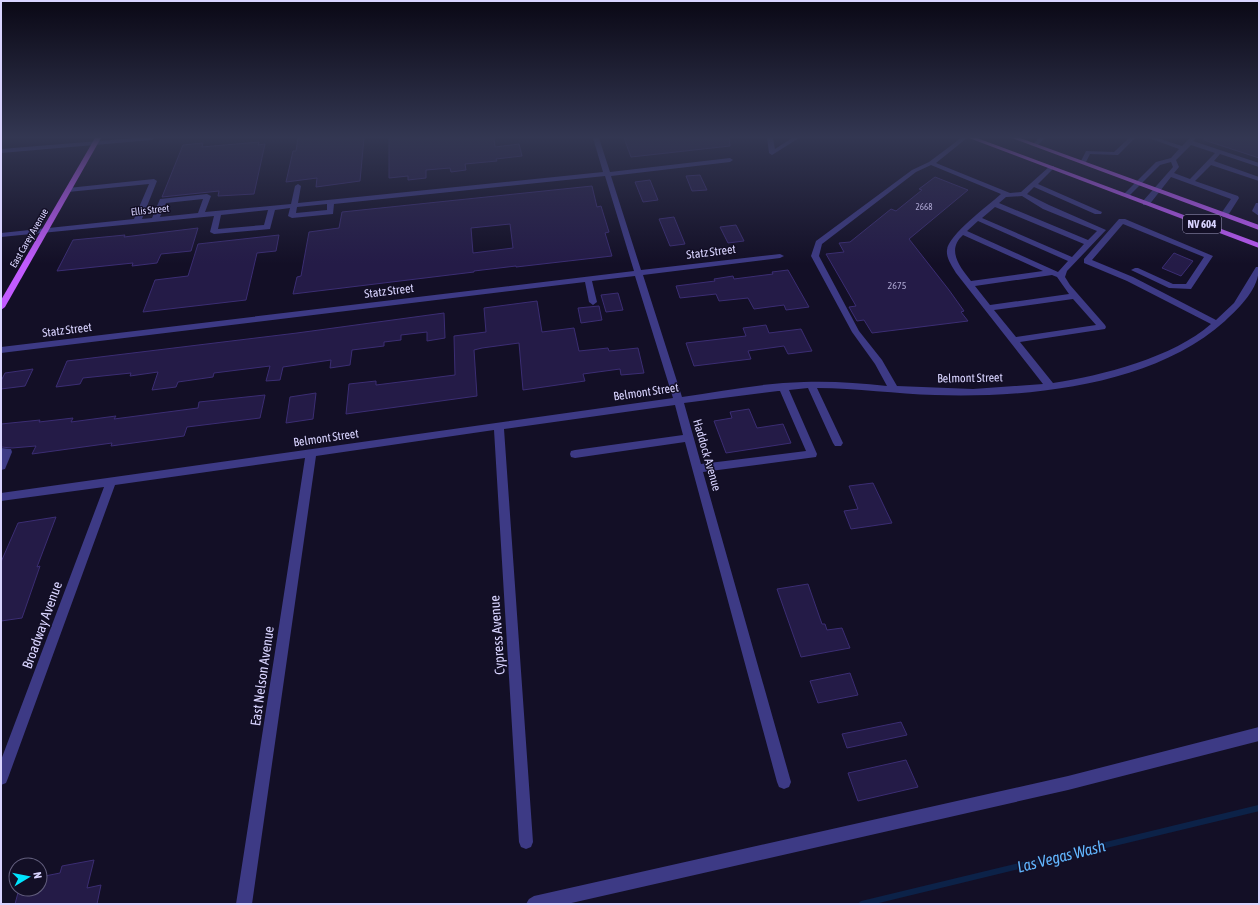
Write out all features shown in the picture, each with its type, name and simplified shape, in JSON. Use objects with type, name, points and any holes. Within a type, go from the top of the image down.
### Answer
[{"type":"main road","name":"East Carey Avenue","points":[[1,307],[73,180]]},
{"type":"main road","name":"NV 604","points":[[1087,180],[1259,246]]},
{"type":"main road","name":"NV 604","points":[[1131,180],[1259,228]]},
{"type":"street","name":"Ellis Street","points":[[1,235],[546,180]]},
{"type":"street","name":"Haddock Avenue","points":[[610,180],[678,400],[784,782]]},
{"type":"street","points":[[894,390],[879,362],[856,332],[815,256],[818,243],[833,230],[900,180]]},
{"type":"street","points":[[974,180],[1009,195]]},
{"type":"street","points":[[1022,194],[1038,180]]},
{"type":"street","points":[[1127,195],[1142,180]]},
{"type":"street","points":[[1146,203],[1165,180]]},
{"type":"street","points":[[1186,180],[1235,198],[1224,215]]},
{"type":"street","points":[[68,190],[154,182],[137,222]]},
{"type":"street","points":[[1034,184],[1098,212]]},
{"type":"street","points":[[298,186],[292,216],[330,212],[331,202]]},
{"type":"street","points":[[970,284],[1058,274],[1102,230],[1046,207],[1022,194],[1004,195],[955,238],[950,247],[951,258],[970,284],[1050,386]]},
{"type":"street","points":[[155,220],[163,201],[207,196],[201,215]]},
{"type":"street","points":[[994,204],[1089,243]]},
{"type":"street","points":[[1259,205],[1256,211],[1259,214]]},
{"type":"street","points":[[218,213],[214,232],[267,227],[272,208]]},
{"type":"street","points":[[977,218],[1073,260]]},
{"type":"street","points":[[1135,270],[1172,286],[1188,287],[1209,256],[1122,221],[1087,260],[1130,279],[1217,324]]},
{"type":"street","points":[[962,232],[1058,274],[1066,287],[1102,327],[1014,340]]},
{"type":"street","name":"Statz Street","points":[[1,350],[780,256]]},
{"type":"street","name":"Belmont Street","points":[[1,497],[759,389],[811,385],[934,392],[994,392],[1050,386],[1098,378],[1142,365],[1181,348],[1217,324],[1238,304],[1259,268]]},
{"type":"street","points":[[588,279],[593,302]]},
{"type":"street","points":[[989,308],[1075,296]]},
{"type":"street","points":[[811,385],[838,443]]},
{"type":"street","points":[[697,469],[812,454],[783,387]]},
{"type":"street","name":"Cypress Avenue","points":[[499,426],[526,842]]},
{"type":"street","points":[[574,454],[688,438]]},
{"type":"street","points":[[1,452],[7,452],[1,466]]},
{"type":"street","name":"East Nelson Avenue","points":[[244,904],[311,453]]},
{"type":"street","name":"Broadway Avenue","points":[[1,778],[111,482]]},
{"type":"street","points":[[534,904],[1068,783],[1259,734]]},
{"type":"building","points":[[169,180],[257,180],[254,194],[218,196],[219,191],[162,197]]},
{"type":"building","points":[[286,180],[300,180],[286,182]]},
{"type":"building","points":[[317,180],[360,180],[360,181],[316,187]]},
{"type":"building","points":[[650,180],[658,200],[643,202],[635,182]]},
{"type":"building","points":[[688,180],[702,180],[707,190],[692,191]]},
{"type":"building","points":[[931,180],[943,180],[968,190],[909,239],[949,290],[964,311],[961,312],[968,321],[872,333],[864,320],[857,321],[849,307],[856,306],[826,254],[844,252],[839,243],[850,242],[891,209],[896,211],[922,190],[919,189]]},
{"type":"building","points":[[592,186],[597,207],[601,206],[609,232],[605,233],[612,256],[474,271],[293,294],[297,277],[301,276],[309,232],[339,228],[342,212]],"holes":[[[510,224],[513,248],[473,253],[471,228]]]},
{"type":"building","points":[[674,217],[685,244],[670,246],[659,219]]},
{"type":"building","points":[[736,225],[744,241],[728,243],[720,227]]},
{"type":"building","points":[[198,228],[191,251],[161,254],[157,263],[132,266],[133,263],[57,271],[73,240],[125,235],[124,237]]},
{"type":"building","points":[[279,235],[276,251],[257,253],[246,300],[143,312],[155,280],[188,276],[198,244]]},
{"type":"building","points":[[1174,253],[1193,261],[1181,276],[1162,268]]},
{"type":"building","points":[[788,270],[809,307],[786,310],[784,305],[754,309],[748,298],[719,301],[716,294],[680,298],[676,286],[715,281],[714,279],[733,276],[734,279],[773,274],[772,272]]},
{"type":"building","points":[[618,293],[623,310],[606,312],[601,295]]},
{"type":"building","points":[[537,301],[542,332],[574,328],[579,351],[608,348],[609,351],[638,348],[644,373],[621,375],[620,369],[583,374],[585,381],[523,390],[519,343],[482,348],[474,350],[477,396],[346,414],[349,384],[376,381],[376,385],[455,375],[454,336],[486,332],[484,308]]},
{"type":"building","points":[[599,306],[602,320],[581,323],[578,308]]},
{"type":"building","points":[[444,313],[445,338],[427,341],[427,332],[401,335],[401,340],[384,342],[384,346],[352,350],[350,365],[330,368],[331,360],[283,367],[280,380],[266,381],[270,366],[214,373],[213,377],[178,382],[176,387],[152,390],[158,372],[130,376],[131,373],[83,378],[80,384],[56,387],[67,361],[297,333]]},
{"type":"building","points":[[766,325],[769,333],[801,329],[812,351],[788,354],[784,346],[748,351],[751,359],[694,366],[686,343],[746,336],[743,328]]},
{"type":"building","points":[[33,369],[25,386],[1,389],[1,381],[5,373]]},
{"type":"building","points":[[316,393],[313,419],[286,423],[290,397]]},
{"type":"building","points":[[265,395],[260,418],[187,427],[184,436],[111,446],[112,443],[32,454],[36,446],[12,448],[1,447],[1,424],[73,418],[71,422],[116,416],[114,419],[198,408],[199,402]]},
{"type":"building","points":[[749,409],[757,428],[783,424],[791,443],[726,453],[714,421],[732,418],[730,412]]},
{"type":"building","points":[[873,483],[892,523],[851,529],[844,511],[858,509],[849,486]]},
{"type":"building","points":[[56,517],[37,567],[40,566],[22,618],[1,621],[1,562],[18,523]]},
{"type":"building","points":[[808,584],[822,624],[825,624],[827,630],[842,628],[850,648],[801,657],[777,589]]},
{"type":"building","points":[[850,673],[858,695],[818,703],[810,681]]},
{"type":"building","points":[[901,722],[907,735],[847,748],[842,734]]},
{"type":"building","points":[[906,760],[918,787],[858,801],[848,773]]},
{"type":"building","points":[[94,860],[87,888],[101,885],[97,904],[15,904],[17,897],[48,897],[48,875],[60,873],[62,866]]},
{"type":"waterway","name":"Las Vegas Wash","points":[[862,904],[1259,808]]}]
